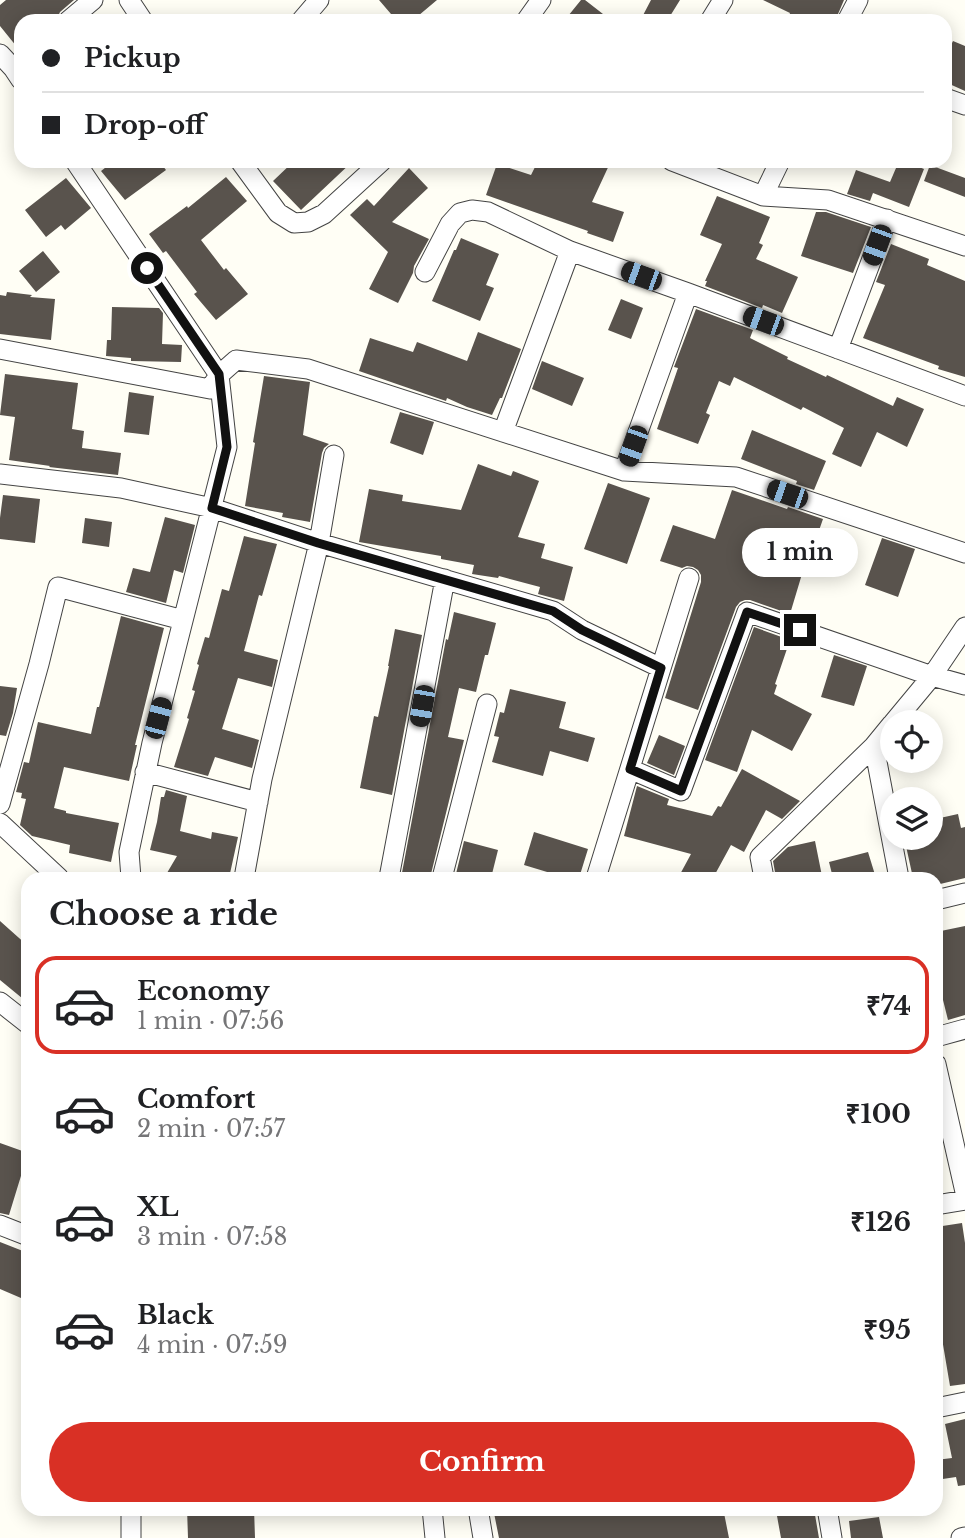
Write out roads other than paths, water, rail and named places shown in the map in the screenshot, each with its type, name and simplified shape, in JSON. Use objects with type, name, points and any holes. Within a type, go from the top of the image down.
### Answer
[{"type":"street","points":[[76,14],[93,0]]},
{"type":"street","points":[[307,14],[319,0]]},
{"type":"street","points":[[80,168],[219,374],[227,447],[145,772],[129,852],[131,872]]},
{"type":"street","points":[[245,168],[278,213],[294,223],[307,222],[324,214],[374,168]]},
{"type":"street","points":[[690,168],[763,196],[828,200],[965,246]]},
{"type":"street","points":[[763,196],[776,168]]},
{"type":"street","points":[[425,272],[450,224],[460,213],[472,209],[488,212],[570,251],[965,397]]},
{"type":"street","points":[[838,349],[887,219]]},
{"type":"street","points":[[503,432],[570,251]]},
{"type":"street","points":[[624,471],[688,293]]},
{"type":"street","points":[[0,349],[209,389],[219,374],[236,360],[308,369],[624,471],[736,477],[965,553]]},
{"type":"street","points":[[245,872],[258,802],[318,543],[334,455]]},
{"type":"street","points":[[0,474],[121,488],[212,508],[318,543],[553,611],[582,630],[661,668]]},
{"type":"street","points":[[598,872],[689,578]]},
{"type":"street","points":[[390,872],[445,579]]},
{"type":"street","points":[[0,804],[58,587],[183,620]]},
{"type":"street","points":[[630,769],[681,791],[747,612],[965,685]]},
{"type":"street","points":[[904,710],[932,676],[965,628]]},
{"type":"street","points":[[444,872],[486,704]]},
{"type":"street","points":[[763,872],[760,857],[880,739]]},
{"type":"street","points":[[874,746],[899,872]]},
{"type":"street","points":[[145,772],[258,802]]},
{"type":"street","points":[[0,823],[53,872]]},
{"type":"street","points":[[943,898],[965,893]]},
{"type":"street","points":[[0,1002],[21,1018]]},
{"type":"street","points":[[943,1035],[965,1028]]},
{"type":"street","points":[[943,1095],[965,1192]]},
{"type":"street","points":[[943,1204],[965,1199]]},
{"type":"street","points":[[0,1225],[21,1233]]},
{"type":"street","points":[[943,1407],[965,1402]]},
{"type":"street","points":[[131,1516],[131,1538]]},
{"type":"street","points":[[433,1516],[435,1538]]},
{"type":"street","points":[[479,1516],[483,1538]]},
{"type":"street","points":[[828,1516],[832,1538]]}]
